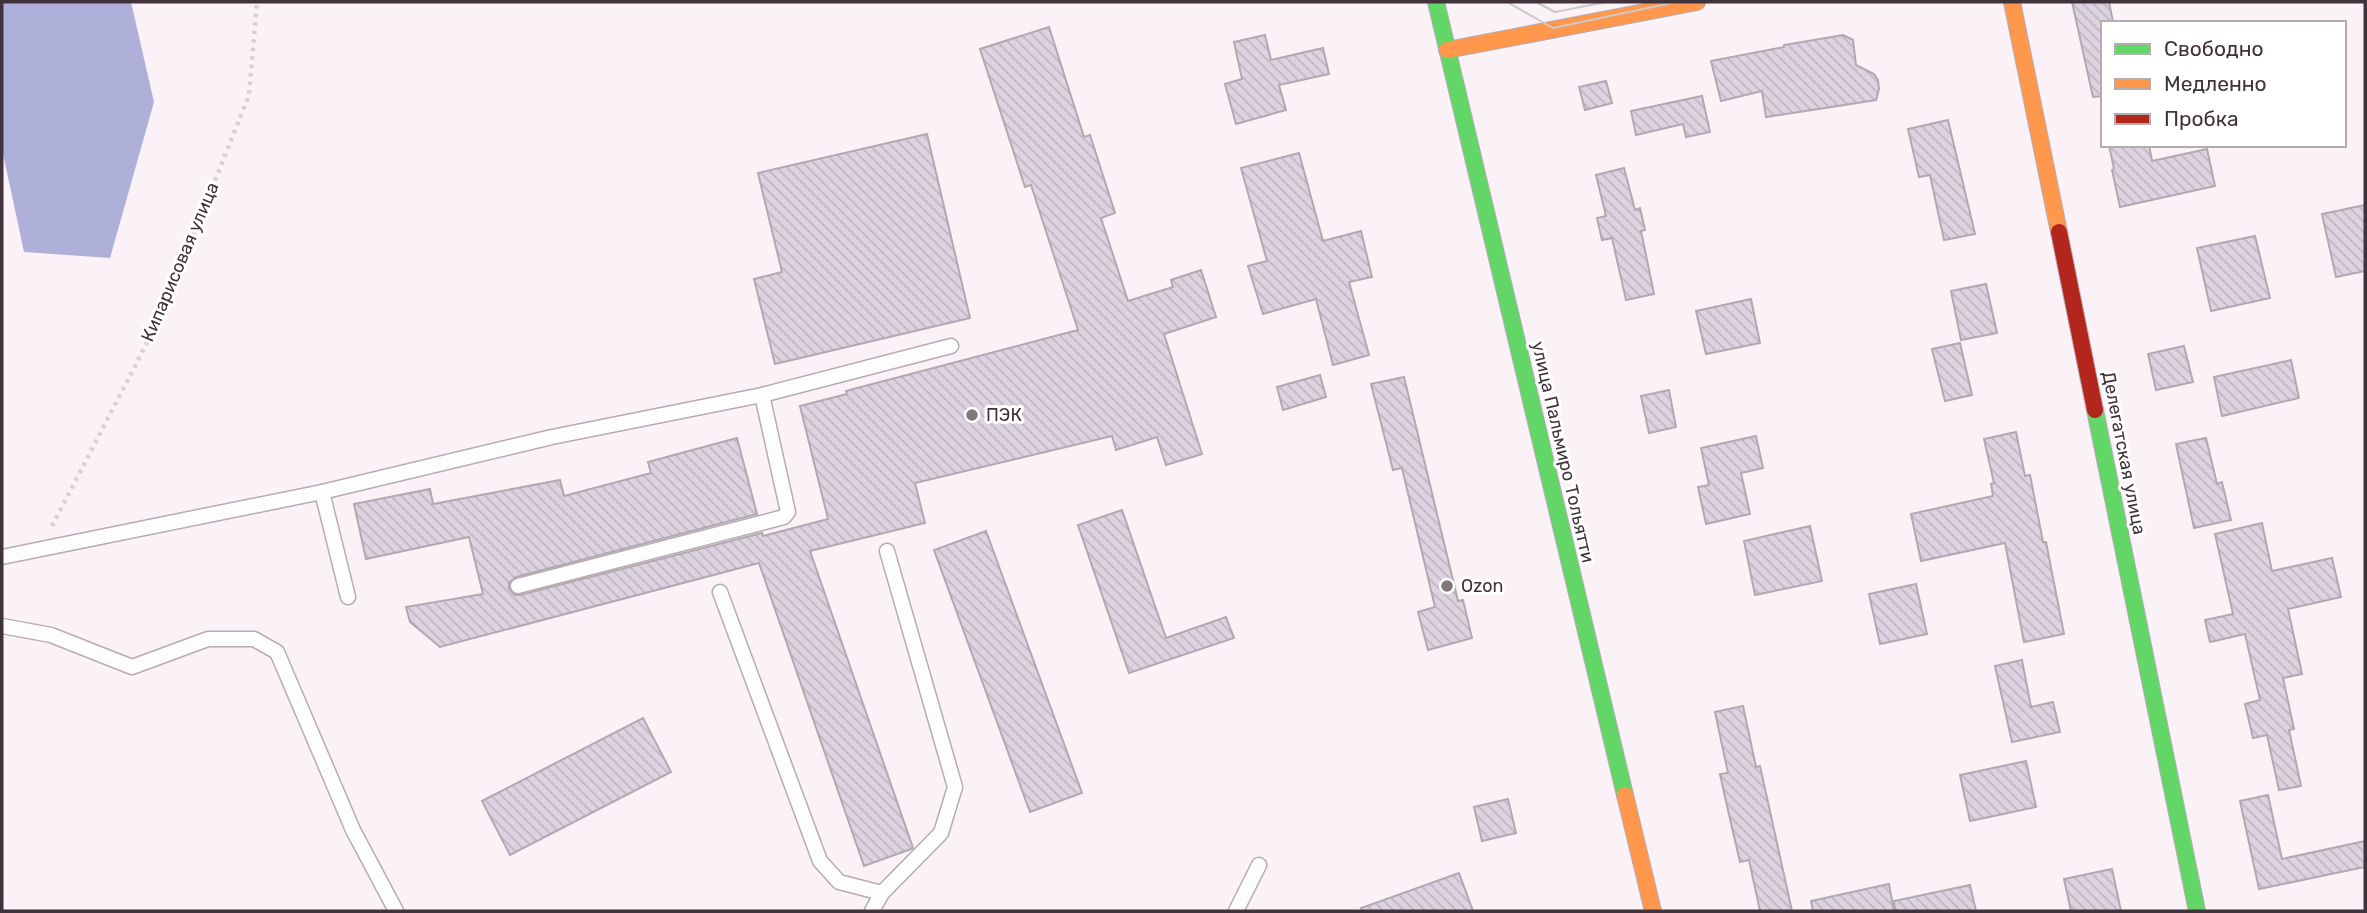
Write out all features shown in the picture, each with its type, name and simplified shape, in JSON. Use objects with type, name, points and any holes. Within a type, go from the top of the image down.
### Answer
[{"type":"street","name":"улица Пальмиро Тольятти","points":[[1436,2],[1653,911]]},
{"type":"street","points":[[1447,50],[1697,2]]},
{"type":"street","name":"Делегатская улица","points":[[2012,2],[2197,911]]},
{"type":"lane","points":[[2,557],[322,492],[552,437],[762,396],[951,346]]},
{"type":"lane","points":[[518,586],[784,517],[788,512],[762,396]]},
{"type":"lane","points":[[322,492],[348,597]]},
{"type":"lane","points":[[872,911],[882,892],[941,833],[955,788],[887,551]]},
{"type":"lane","points":[[720,592],[820,861],[839,881],[882,892]]},
{"type":"lane","points":[[2,626],[51,635],[132,667],[208,639],[254,639],[277,652],[353,830],[397,911]]},
{"type":"lane","points":[[1236,911],[1259,865]]},
{"type":"path","name":"Кипарисовая улица","points":[[40,548],[162,314],[249,95],[257,2]]},
{"type":"water","points":[[2,2],[131,2],[154,102],[110,258],[24,252],[2,149]]},
{"type":"building","points":[[2072,2],[2109,2],[2113,21],[2101,21],[2101,96],[2093,97]]},
{"type":"building","points":[[1049,27],[1084,137],[1090,135],[1115,213],[1101,218],[1128,301],[1173,287],[1171,280],[1201,270],[1216,317],[1164,334],[1202,454],[1166,465],[1157,437],[1116,450],[1112,436],[915,483],[925,523],[810,551],[913,848],[864,866],[759,563],[440,647],[410,622],[406,607],[483,594],[469,537],[366,559],[354,504],[430,489],[433,504],[560,480],[564,496],[651,473],[648,462],[737,438],[757,514],[516,577],[509,583],[509,589],[515,595],[520,595],[762,533],[763,536],[828,519],[800,406],[847,394],[846,391],[1078,330],[1031,185],[1025,187],[980,49]]},
{"type":"building","points":[[1265,35],[1271,60],[1323,48],[1329,74],[1279,85],[1286,110],[1236,124],[1225,84],[1242,79],[1234,42]]},
{"type":"building","points":[[1843,35],[1853,40],[1856,65],[1874,74],[1878,80],[1876,100],[1766,117],[1762,91],[1721,101],[1711,61]]},
{"type":"building","points":[[1606,81],[1612,103],[1585,110],[1579,87]]},
{"type":"building","points":[[1702,96],[1710,132],[1686,137],[1683,124],[1636,135],[1631,111]]},
{"type":"building","points":[[1948,120],[1975,234],[1944,240],[1930,175],[1919,177],[1908,129]]},
{"type":"building","points":[[927,134],[970,318],[775,364],[754,279],[782,272],[758,173]]},
{"type":"building","points":[[2109,147],[2149,147],[2152,161],[2207,149],[2215,186],[2120,207],[2112,170]]},
{"type":"building","points":[[1299,153],[1323,241],[1361,231],[1372,277],[1349,282],[1369,355],[1333,365],[1316,299],[1263,314],[1248,266],[1267,261],[1241,168]]},
{"type":"building","points":[[1624,168],[1635,210],[1640,208],[1645,230],[1641,231],[1654,294],[1626,300],[1612,238],[1602,240],[1597,218],[1606,216],[1596,175]]},
{"type":"building","points":[[2365,205],[2365,271],[2336,277],[2322,214]]},
{"type":"building","points":[[2255,236],[2270,298],[2211,311],[2197,248]]},
{"type":"building","points":[[1986,284],[1997,333],[1961,340],[1951,291]]},
{"type":"building","points":[[1751,299],[1760,343],[1706,354],[1696,311]]},
{"type":"building","points":[[1960,343],[1972,395],[1945,401],[1932,349]]},
{"type":"building","points":[[2184,346],[2193,382],[2156,390],[2148,354]]},
{"type":"building","points":[[2291,360],[2299,398],[2222,416],[2214,377]]},
{"type":"building","points":[[1320,375],[1326,397],[1283,410],[1277,387]]},
{"type":"building","points":[[1404,377],[1458,601],[1463,600],[1472,638],[1428,650],[1418,612],[1435,607],[1402,468],[1393,470],[1371,384]]},
{"type":"building","points":[[1669,390],[1676,427],[1649,433],[1641,396]]},
{"type":"building","points":[[2016,432],[2025,476],[2030,475],[2043,542],[2046,542],[2064,634],[2024,642],[2005,543],[1921,561],[1911,514],[1993,496],[1991,484],[1994,483],[1984,439]]},
{"type":"building","points":[[1756,436],[1763,468],[1741,473],[1750,514],[1706,524],[1698,487],[1709,485],[1701,448]]},
{"type":"building","points":[[2206,438],[2217,484],[2222,482],[2231,520],[2194,528],[2176,444]]},
{"type":"building","points":[[1122,510],[1166,638],[1226,617],[1234,638],[1129,673],[1078,525]]},
{"type":"building","points":[[2262,523],[2272,571],[2332,558],[2341,597],[2288,609],[2302,674],[2283,678],[2294,729],[2289,730],[2301,786],[2279,790],[2267,735],[2253,738],[2245,704],[2260,700],[2245,634],[2210,642],[2205,620],[2233,614],[2215,534]]},
{"type":"building","points":[[1810,526],[1822,581],[1755,595],[1744,541]]},
{"type":"building","points":[[986,531],[1082,793],[1030,812],[934,550]]},
{"type":"building","points":[[1916,584],[1927,634],[1880,644],[1869,594]]},
{"type":"building","points":[[2022,660],[2031,707],[2053,702],[2060,732],[2012,742],[1995,666]]},
{"type":"building","points":[[1743,706],[1756,767],[1760,766],[1792,911],[1760,911],[1749,860],[1740,862],[1720,774],[1728,773],[1715,712]]},
{"type":"building","points":[[643,718],[671,772],[510,855],[482,801]]},
{"type":"building","points":[[2026,761],[2036,807],[1970,821],[1960,775]]},
{"type":"building","points":[[2268,795],[2282,859],[2365,841],[2365,867],[2259,889],[2240,801]]},
{"type":"building","points":[[1508,799],[1516,833],[1482,841],[1474,807]]},
{"type":"building","points":[[2112,869],[2121,911],[2071,911],[2064,879]]},
{"type":"building","points":[[1459,873],[1473,911],[1362,911],[1361,908]]},
{"type":"building","points":[[1889,884],[1894,911],[1813,911],[1811,901]]},
{"type":"building","points":[[1970,885],[1976,911],[1895,911],[1894,901]]},
{"type":"tram line","points":[[1507,2],[1553,28],[1676,2]]},
{"type":"tram line","points":[[1536,2],[1555,12],[1606,2]]},
{"type":"traffic: fast","points":[[1436,2],[1625,795]]},
{"type":"traffic: fast","points":[[2095,410],[2197,911]]},
{"type":"traffic: slow","points":[[1447,50],[1697,2]]},
{"type":"traffic: slow","points":[[2012,2],[2059,232]]},
{"type":"traffic: slow","points":[[1625,795],[1653,911]]},
{"type":"traffic: jam","points":[[2059,232],[2095,410]]},
{"type":"place","name":"ПЭК","points":[[972,415]]},
{"type":"place","name":"Ozon","points":[[1447,586]]}]
